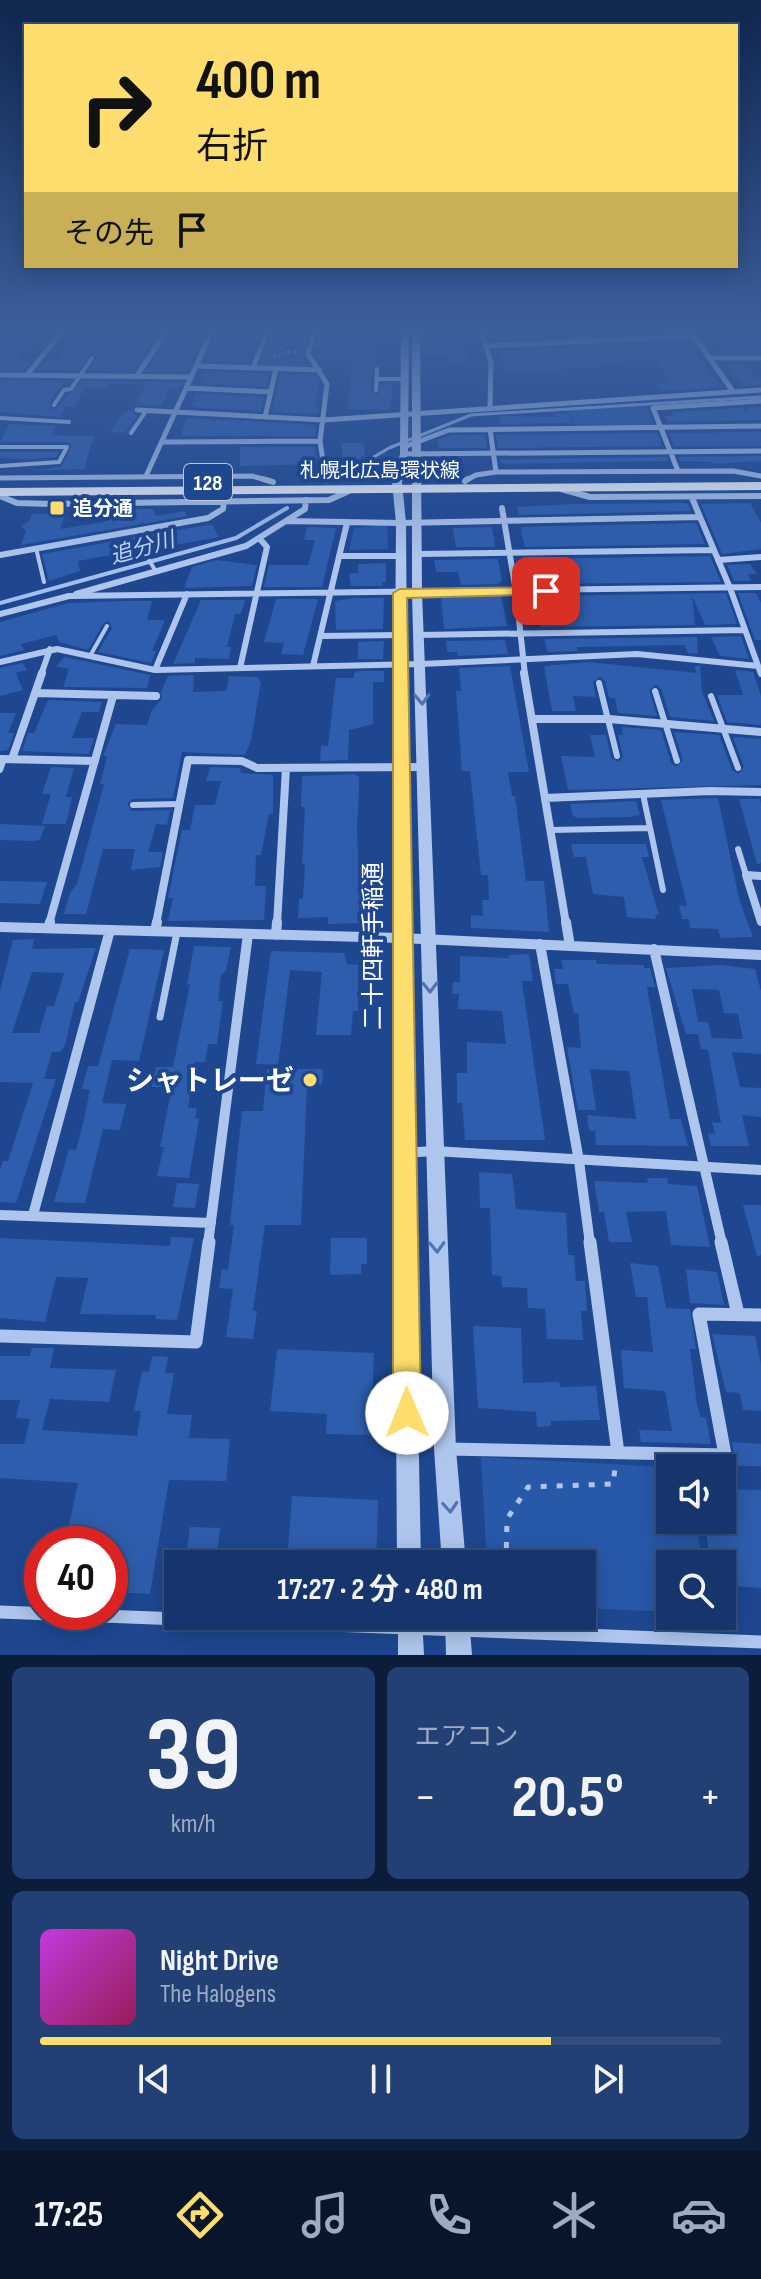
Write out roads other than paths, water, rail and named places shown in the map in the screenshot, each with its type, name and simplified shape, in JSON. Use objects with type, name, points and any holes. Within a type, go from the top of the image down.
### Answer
[{"type":"main road","name":"札幌北広島環状線","points":[[416,486],[465,481],[761,477]]},
{"type":"main road","name":"札幌北広島環状線","points":[[0,481],[326,482],[561,489],[761,486]]},
{"type":"main road","name":"札幌北広島環状線","points":[[0,494],[349,491],[397,486]]},
{"type":"street","points":[[146,476],[179,406]]},
{"type":"street","points":[[265,417],[268,406]]},
{"type":"street","points":[[326,406],[320,441],[326,482]]},
{"type":"street","name":"二十四軒手稲通","points":[[404,406],[406,447],[416,486],[409,522],[408,593],[410,635],[421,664],[434,1151],[445,1449],[453,1550]]},
{"type":"street","name":"二十四軒手稲通","points":[[409,522],[397,486],[406,447],[415,440],[415,406]]},
{"type":"street","points":[[137,410],[324,420],[404,414],[415,416],[501,406]]},
{"type":"street","points":[[678,471],[653,408],[680,406]]},
{"type":"street","points":[[415,440],[449,430],[761,426]]},
{"type":"street","points":[[490,429],[496,472]]},
{"type":"street","points":[[162,442],[320,441]]},
{"type":"street","points":[[406,447],[494,454],[761,451]]},
{"type":"street","points":[[465,481],[476,475],[496,472],[733,471],[761,477]]},
{"type":"street","points":[[0,481],[252,476],[273,482]]},
{"type":"street","points":[[561,489],[590,497],[761,496]]},
{"type":"street","points":[[0,494],[17,503],[329,500],[349,491]]},
{"type":"street","points":[[0,662],[50,649],[155,670],[421,664],[637,654],[759,670],[730,588],[692,498]]},
{"type":"street","points":[[0,614],[69,596],[154,568],[246,546],[305,509],[306,500]]},
{"type":"street","points":[[0,555],[208,518],[223,509],[224,501]]},
{"type":"street","points":[[502,508],[516,592],[518,634],[570,946]]},
{"type":"street","points":[[286,521],[347,523],[700,517]]},
{"type":"street","points":[[313,666],[347,523]]},
{"type":"street","points":[[240,668],[267,547],[259,538]]},
{"type":"street","points":[[339,556],[714,550]]},
{"type":"street","points":[[718,560],[761,557]]},
{"type":"street","points":[[69,596],[761,587]]},
{"type":"street","points":[[155,670],[187,594]]},
{"type":"street","points":[[321,636],[744,630]]},
{"type":"street","name":"二十四軒手稲通","points":[[409,1550],[401,938],[401,664],[410,635]]},
{"type":"street","points":[[751,647],[761,647]]},
{"type":"street","points":[[50,649],[35,693],[6,759],[95,761]]},
{"type":"street","points":[[35,693],[156,696]]},
{"type":"street","points":[[48,928],[113,696]]},
{"type":"street","points":[[532,719],[609,719],[761,732]]},
{"type":"street","points":[[155,931],[188,760],[242,761],[257,768],[423,767]]},
{"type":"street","points":[[276,935],[286,768]]},
{"type":"street","points":[[545,798],[761,792]]},
{"type":"street","points":[[761,876],[746,875],[761,922]]},
{"type":"street","points":[[0,939],[2,927],[401,938],[761,955]]},
{"type":"street","points":[[33,1215],[110,930]]},
{"type":"street","points":[[0,1336],[196,1342],[248,934]]},
{"type":"street","points":[[540,944],[579,1161],[618,1453]]},
{"type":"street","points":[[654,949],[738,1314]]},
{"type":"street","points":[[403,1153],[434,1151],[761,1170]]},
{"type":"street","points":[[0,1215],[211,1223]]},
{"type":"street","points":[[445,1449],[725,1455],[699,1314],[761,1315]]},
{"type":"street","points":[[0,1612],[410,1634],[761,1642]]},
{"type":"lane","points":[[131,433],[146,411]]},
{"type":"lane","points":[[0,418],[69,422]]},
{"type":"lane","points":[[0,447],[67,447],[59,462],[0,466]]},
{"type":"lane","points":[[36,548],[44,582]]},
{"type":"lane","points":[[144,552],[154,568]]},
{"type":"lane","points":[[90,656],[107,626]]},
{"type":"lane","points":[[599,683],[617,756]]},
{"type":"lane","points":[[655,691],[677,761]]},
{"type":"lane","points":[[711,696],[738,768]]},
{"type":"lane","points":[[0,770],[6,759]]},
{"type":"lane","points":[[643,794],[663,890]]},
{"type":"lane","points":[[133,805],[180,804]]},
{"type":"lane","points":[[550,830],[650,828]]},
{"type":"lane","points":[[738,849],[746,875]]},
{"type":"lane","points":[[160,1017],[177,932]]},
{"type":"waterway","name":"追分川","points":[[355,468],[389,448],[471,415],[612,406]]},
{"type":"waterway","name":"追分川","points":[[342,476],[348,473]]},
{"type":"waterway","name":"追分川","points":[[0,603],[236,538],[287,508]]},
{"type":"place","name":"追分通","points":[[57,508]]},
{"type":"place","name":"シャトレーゼ","points":[[310,1080]]}]
